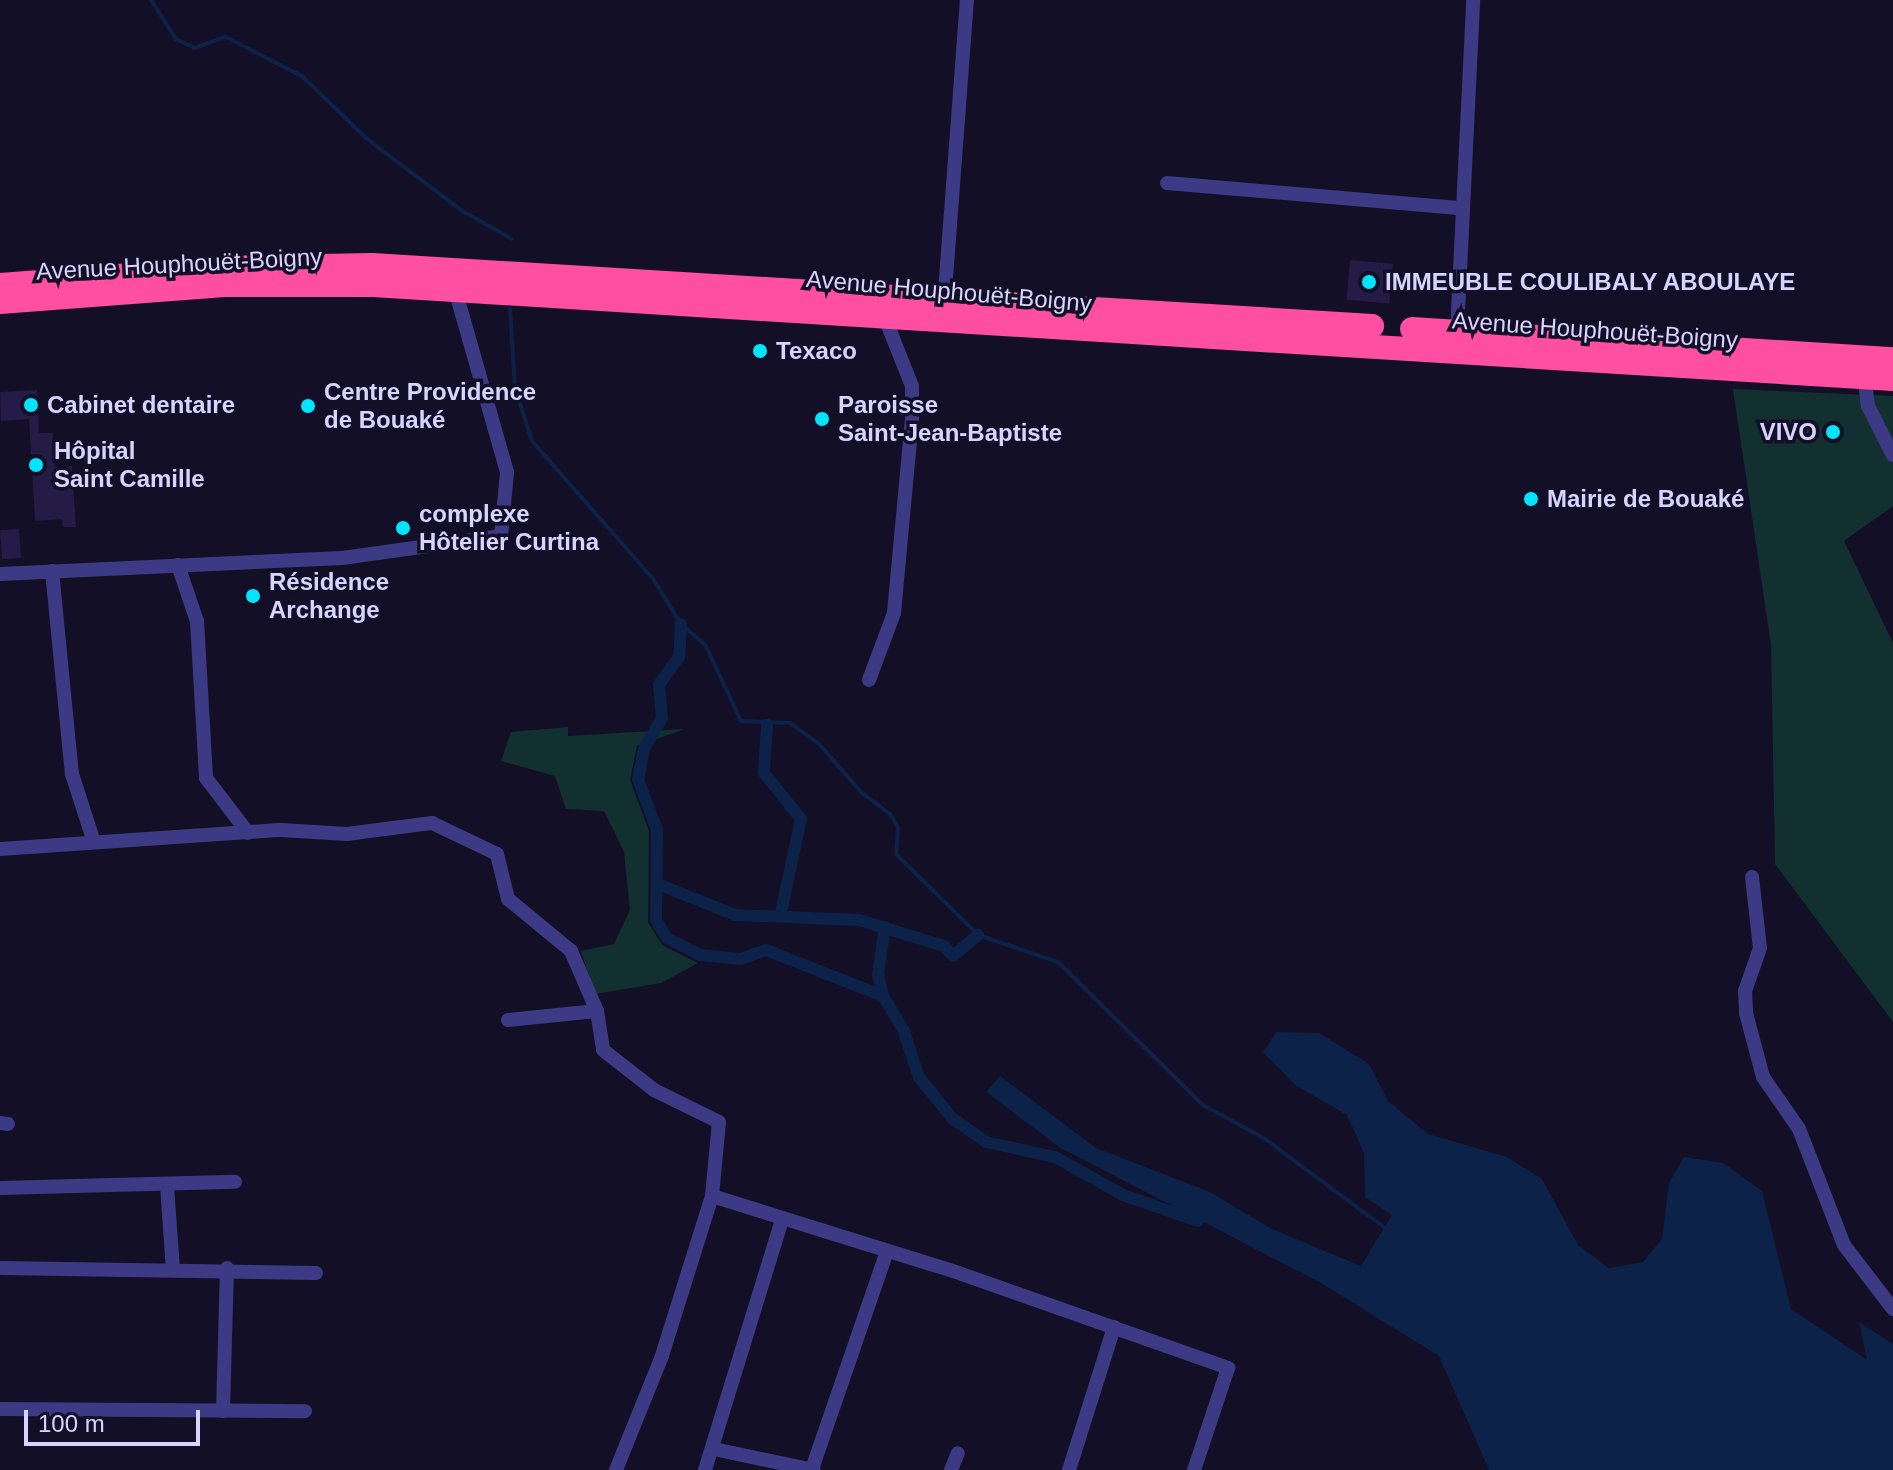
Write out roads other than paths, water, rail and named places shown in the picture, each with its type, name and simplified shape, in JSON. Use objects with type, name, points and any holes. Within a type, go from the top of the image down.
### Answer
[{"type":"highway","name":"Avenue Houphouët-Boigny","points":[[0,285],[220,268],[372,265],[943,307],[1864,367],[1893,359]]},
{"type":"highway","name":"Avenue Houphouët-Boigny","points":[[0,302],[237,285],[455,289],[883,313],[943,307],[1457,332],[1864,367],[1893,379]]},
{"type":"street","points":[[943,307],[967,0]]},
{"type":"street","points":[[1457,332],[1473,0]]},
{"type":"street","points":[[1167,183],[1461,208]]},
{"type":"street","points":[[0,574],[342,558],[501,536],[507,472],[455,289]]},
{"type":"street","points":[[869,680],[894,613],[912,420],[912,386],[883,313]]},
{"type":"street","points":[[1864,367],[1868,406],[1893,455]]},
{"type":"street","points":[[178,565],[196,610],[206,778],[248,833]]},
{"type":"street","points":[[52,571],[72,774],[94,842]]},
{"type":"street","points":[[0,849],[248,833],[347,834],[432,823],[489,847],[501,862],[508,899],[571,951],[597,1011],[603,1050],[654,1090],[717,1117],[721,1132],[712,1196],[662,1356],[616,1470]]},
{"type":"street","points":[[1752,877],[1760,948],[1745,991],[1746,1013],[1763,1077],[1799,1129],[1844,1245],[1893,1309]]},
{"type":"street","points":[[508,1020],[597,1011]]},
{"type":"street","points":[[0,1188],[235,1182]]},
{"type":"street","points":[[167,1186],[173,1270]]},
{"type":"street","points":[[712,1196],[1114,1327],[1228,1368],[1194,1470]]},
{"type":"street","points":[[705,1470],[714,1449],[782,1220]]},
{"type":"street","points":[[714,1449],[813,1470],[886,1254]]},
{"type":"street","points":[[0,1268],[227,1268],[316,1273]]},
{"type":"street","points":[[223,1411],[227,1268]]},
{"type":"street","points":[[1069,1470],[1114,1327]]},
{"type":"street","points":[[0,1409],[305,1411]]},
{"type":"street","points":[[951,1470],[958,1453]]},
{"type":"water","points":[[1276,1032],[1319,1033],[1369,1064],[1388,1101],[1428,1134],[1507,1157],[1542,1179],[1578,1245],[1609,1268],[1643,1262],[1662,1239],[1669,1183],[1684,1157],[1723,1163],[1762,1191],[1791,1309],[1867,1360],[1859,1322],[1893,1344],[1893,1470],[1489,1470],[1439,1356],[1321,1283],[1059,1147],[986,1092],[1000,1076],[1096,1148],[1210,1192],[1272,1229],[1361,1266],[1392,1215],[1365,1197],[1364,1153],[1347,1115],[1295,1085],[1263,1052]]},
{"type":"waterway","points":[[151,0],[176,39],[195,48],[226,37],[302,76],[366,138],[462,211],[512,239]]},
{"type":"waterway","points":[[510,309],[515,388],[532,441],[654,580],[681,624],[706,646],[741,721],[790,723],[820,745],[862,793],[890,814],[898,827],[896,854],[978,935],[1058,962],[1203,1105],[1265,1139],[1388,1230]]},
{"type":"waterway","points":[[681,624],[679,657],[659,685],[662,718],[644,749],[638,779],[657,830],[656,920],[667,938],[700,955],[741,959],[766,950],[883,996]]},
{"type":"waterway","points":[[767,725],[764,773],[801,819],[781,912]]},
{"type":"waterway","points":[[658,884],[735,915],[859,920],[944,946],[953,956],[978,935]]},
{"type":"waterway","points":[[885,927],[878,974],[883,996],[903,1029],[919,1077],[952,1118],[986,1142],[1055,1157],[1123,1195],[1198,1221]]},
{"type":"place","name":"IMMEUBLE COULIBALY ABOULAYE","points":[[1369,282]]},
{"type":"place","name":"Texaco","points":[[760,351]]},
{"type":"place","name":"Cabinet dentaire","points":[[31,405]]},
{"type":"place","name":"Centre Providence de Bouaké","points":[[308,406]]},
{"type":"place","name":"Paroisse Saint-Jean-Baptiste","points":[[822,419]]},
{"type":"place","name":"VIVO","points":[[1833,432]]},
{"type":"place","name":"Hôpital Saint Camille","points":[[36,465]]},
{"type":"place","name":"Mairie de Bouaké","points":[[1531,499]]},
{"type":"place","name":"complexe Hôtelier Curtina","points":[[403,528]]},
{"type":"place","name":"Résidence Archange","points":[[253,596]]}]
